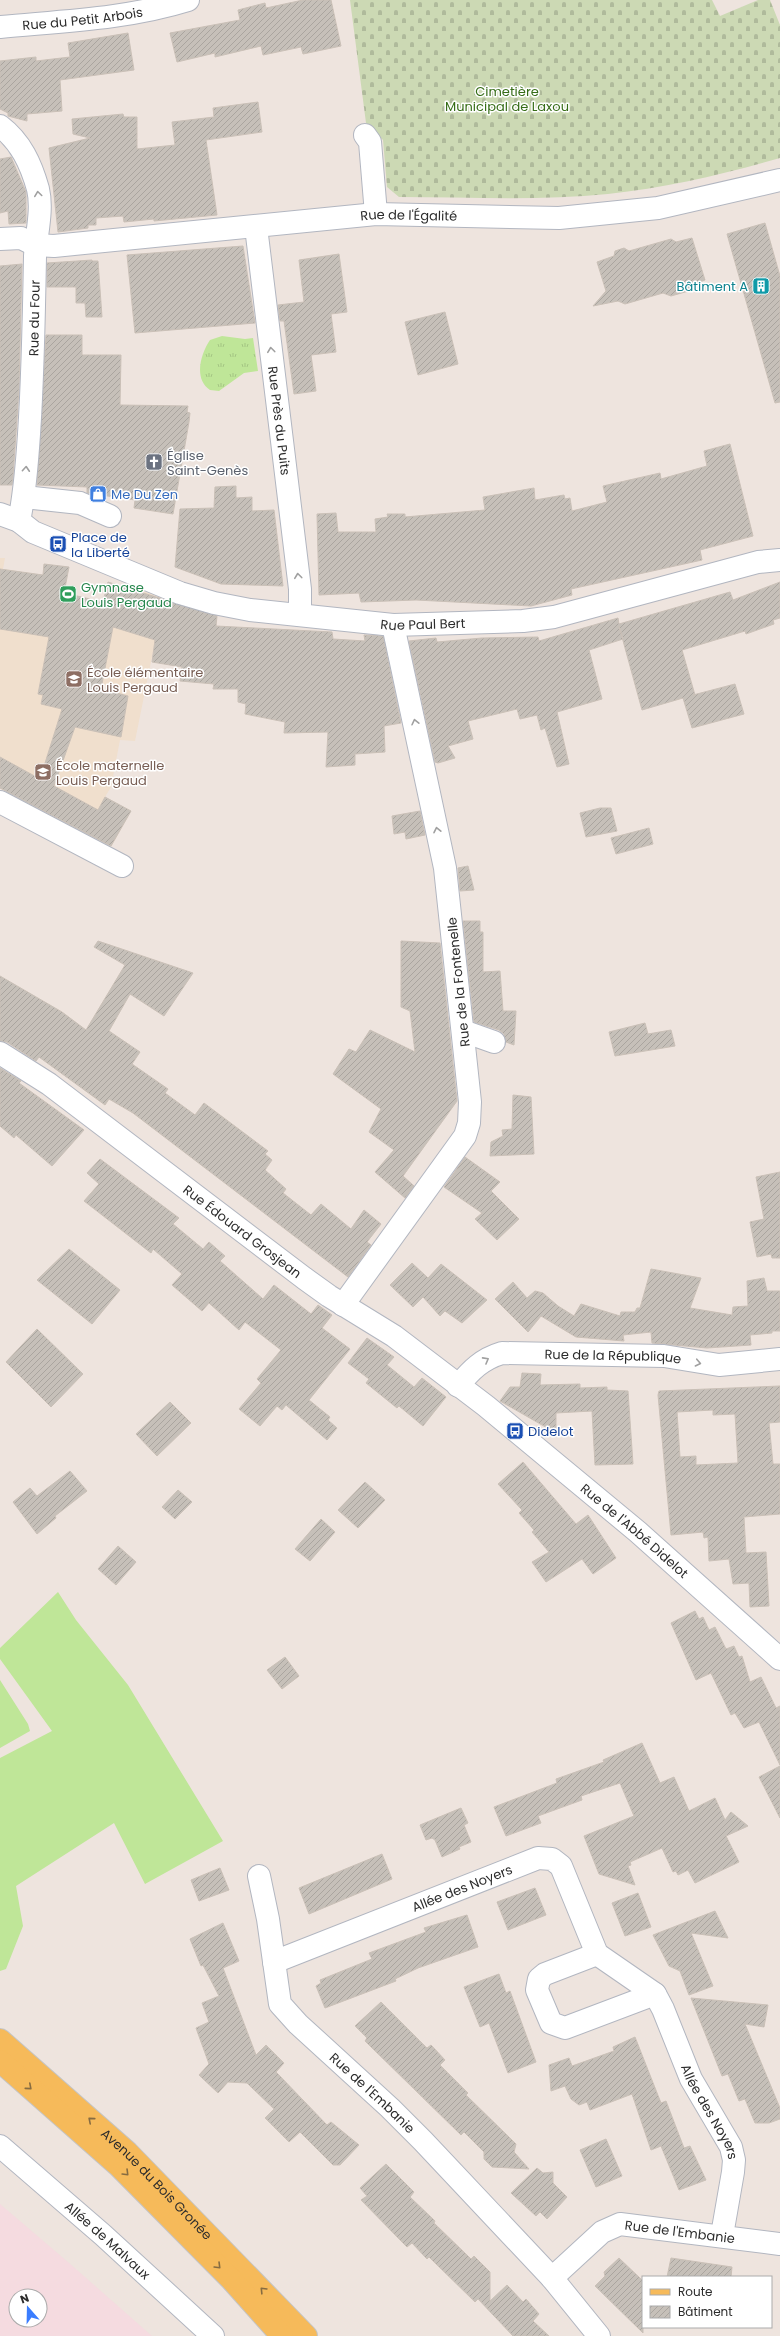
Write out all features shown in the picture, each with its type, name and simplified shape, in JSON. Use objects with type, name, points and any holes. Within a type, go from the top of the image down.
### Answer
[{"type":"main road","name":"Avenue du Bois Gronée","points":[[0,2040],[128,2152],[306,2336]]},
{"type":"main road","name":"Avenue du Bois Gronée","points":[[0,2061],[119,2166],[231,2279],[282,2336]]},
{"type":"street","name":"Rue du Petit Arbois","points":[[0,27],[116,16],[148,11],[188,0]]},
{"type":"street","name":"Rue du Four","points":[[0,126],[18,142],[38,190],[35,245],[32,384],[24,497],[9,518]]},
{"type":"street","points":[[365,135],[370,142],[376,214]]},
{"type":"street","name":"Rue de l'Égalité","points":[[0,239],[21,238],[35,245],[54,246],[376,214],[559,218],[658,208],[780,180]]},
{"type":"street","name":"Rue Près du Puits","points":[[256,227],[299,581],[300,615]]},
{"type":"street","points":[[24,497],[80,503],[110,516]]},
{"type":"street","name":"Rue Paul Bert","points":[[9,518],[33,532],[70,549],[150,582],[214,603],[300,615],[393,625],[523,621],[554,617],[758,562],[780,560]]},
{"type":"street","name":"Rue de la Fontenelle","points":[[343,1305],[465,1136],[470,1123],[470,1102],[445,868],[393,625]]},
{"type":"street","points":[[0,802],[122,866]]},
{"type":"street","points":[[463,1031],[494,1042]]},
{"type":"street","name":"Rue Édouard Grosjean","points":[[0,1053],[50,1084],[304,1278],[343,1305],[394,1336],[486,1406]]},
{"type":"street","name":"Rue de la République","points":[[458,1386],[476,1366],[487,1358],[502,1353],[664,1356],[719,1365],[780,1359]]},
{"type":"street","name":"Rue de l'Abbé Didelot","points":[[486,1406],[638,1532],[780,1659]]},
{"type":"street","name":"Allée des Noyers","points":[[274,1962],[538,1858],[552,1859],[561,1866],[597,1954],[654,1994],[666,2016],[691,2079],[731,2147],[734,2160],[734,2172],[722,2235]]},
{"type":"street","name":"Rue de l'Embanie","points":[[259,1876],[280,2004],[285,2011],[401,2119],[552,2278],[599,2336]]},
{"type":"street","points":[[597,1954],[545,1974],[539,1979],[537,1990],[551,2023],[566,2028],[654,1994]]},
{"type":"street","name":"Allée de Malvaux","points":[[0,2146],[103,2234],[213,2336]]},
{"type":"street","name":"Rue de l'Embanie","points":[[552,2278],[602,2232],[620,2224],[722,2235],[780,2244]]},
{"type":"shaded area","name":"École élémentaire Louis Pergaud","points":[[0,558],[5,558],[3,569],[43,575],[44,564],[64,593],[103,602],[108,582],[164,597],[135,741],[120,740],[111,787],[105,797],[131,811],[110,849],[0,788]]},
{"type":"shaded area","points":[[0,2204],[68,2262],[152,2336],[0,2336]]},
{"type":"green space","name":"Cimetière Municipal de Laxou","points":[[350,0],[712,0],[720,16],[758,0],[770,0],[780,25],[780,158],[695,180],[608,194],[530,198],[399,197],[387,187],[383,140],[366,123]]},
{"type":"green space","points":[[222,336],[245,339],[253,338],[258,371],[244,373],[219,391],[210,390],[202,379],[200,366],[204,352],[210,340]]},
{"type":"green space","points":[[58,1592],[76,1620],[128,1685],[223,1841],[145,1884],[114,1823],[16,1886],[23,1926],[6,1969],[0,1971],[0,1758],[52,1731],[0,1659],[0,1648]]},
{"type":"green space","points":[[0,1680],[28,1724],[30,1731],[0,1748]]},
{"type":"building","points":[[303,0],[331,0],[341,46],[303,54],[301,47],[263,55],[261,46],[215,57],[215,53],[177,62],[170,33],[240,20],[238,10],[265,3],[266,8]]},
{"type":"building","points":[[128,33],[134,70],[60,80],[62,111],[27,114],[27,121],[8,116],[8,113],[0,109],[0,61],[36,57],[36,61],[70,57],[68,43]]},
{"type":"building","points":[[258,102],[262,132],[206,140],[217,215],[154,221],[154,219],[124,222],[123,216],[96,218],[96,225],[88,225],[88,228],[58,232],[49,148],[90,138],[73,134],[72,119],[123,114],[124,117],[137,117],[137,149],[175,145],[172,122],[214,117],[213,108]]},
{"type":"building","points":[[11,157],[26,192],[26,223],[9,224],[8,211],[0,213],[0,159]]},
{"type":"building","name":"Bâtiment A","points":[[765,223],[780,276],[780,402],[775,403],[727,234]]},
{"type":"building","points":[[692,238],[705,280],[697,283],[692,290],[671,296],[663,293],[625,304],[618,301],[593,306],[606,291],[597,262],[614,256],[615,251],[624,248],[629,251],[671,239],[676,242]]},
{"type":"building","points":[[243,246],[255,323],[135,333],[127,255]]},
{"type":"building","points":[[339,254],[347,312],[331,314],[336,352],[311,355],[316,391],[294,394],[284,321],[280,321],[278,305],[304,302],[299,260]]},
{"type":"building","points":[[92,260],[98,261],[102,317],[86,317],[85,303],[76,303],[76,287],[47,287],[47,263]]},
{"type":"building","points":[[22,264],[19,389],[13,477],[12,485],[0,485],[0,266]]},
{"type":"building","points":[[445,312],[458,364],[418,375],[405,322]]},
{"type":"building","points":[[46,335],[82,335],[82,355],[121,355],[120,405],[188,406],[187,412],[190,413],[189,422],[173,514],[134,508],[135,500],[87,493],[87,487],[37,485]]},
{"type":"building","points":[[730,444],[753,536],[700,550],[702,560],[571,589],[572,595],[531,606],[416,600],[361,602],[359,593],[319,595],[317,514],[336,513],[338,532],[376,532],[375,519],[388,517],[387,514],[405,514],[405,517],[485,510],[483,497],[534,488],[535,500],[564,495],[565,499],[570,498],[572,511],[607,502],[603,486],[660,473],[661,479],[707,466],[704,451]]},
{"type":"building","points":[[236,486],[236,498],[252,497],[252,511],[274,510],[283,586],[221,584],[175,567],[180,509],[214,508],[215,487]]},
{"type":"building","points":[[44,564],[69,567],[64,593],[103,602],[108,582],[217,616],[216,626],[332,632],[333,639],[365,641],[364,635],[383,636],[401,723],[384,726],[385,752],[355,754],[355,765],[326,767],[328,732],[284,733],[285,722],[245,714],[246,704],[238,702],[238,689],[213,689],[214,684],[180,681],[182,667],[152,662],[155,640],[113,627],[101,689],[128,696],[121,737],[75,727],[54,786],[98,810],[105,797],[131,811],[111,846],[0,788],[0,757],[40,779],[62,709],[41,704],[43,695],[38,694],[49,637],[0,629],[0,569],[43,575]]},
{"type":"building","points":[[780,582],[780,618],[773,620],[774,624],[746,634],[745,631],[682,650],[695,695],[735,684],[744,714],[692,728],[683,698],[642,710],[623,639],[589,650],[602,699],[557,712],[569,764],[557,767],[545,728],[541,730],[537,715],[520,719],[517,709],[468,721],[473,739],[448,746],[455,758],[438,763],[435,762],[409,641],[436,638],[437,642],[482,638],[538,637],[539,641],[618,618],[619,624],[730,592],[733,600]]},
{"type":"building","points":[[600,808],[611,808],[617,831],[586,837],[580,813]]},
{"type":"building","points":[[420,811],[425,835],[406,839],[405,832],[394,834],[392,816]]},
{"type":"building","points":[[649,828],[653,844],[616,854],[611,838]]},
{"type":"building","points":[[468,866],[474,890],[460,891],[458,868]]},
{"type":"building","points":[[463,921],[480,921],[480,932],[483,932],[483,972],[500,971],[503,1011],[516,1011],[514,1045],[506,1042],[504,1034],[499,1030],[474,1022]]},
{"type":"building","points":[[98,941],[193,973],[164,1016],[130,994],[109,1031],[140,1052],[132,1064],[168,1089],[165,1093],[195,1115],[204,1103],[268,1151],[265,1154],[272,1160],[265,1170],[286,1189],[283,1193],[311,1215],[321,1204],[351,1229],[364,1210],[381,1224],[367,1242],[371,1245],[348,1277],[133,1113],[109,1099],[105,1105],[39,1057],[36,1061],[7,1042],[0,1041],[0,976],[62,1012],[86,1030],[125,965],[94,947]]},
{"type":"building","points":[[401,941],[440,943],[457,1101],[403,1176],[414,1186],[405,1198],[375,1172],[394,1150],[369,1132],[381,1109],[333,1074],[349,1049],[356,1052],[370,1030],[415,1052],[410,1011],[401,1007]]},
{"type":"building","points":[[645,1023],[648,1034],[671,1030],[675,1046],[615,1056],[609,1032]]},
{"type":"building","points":[[0,1068],[21,1081],[19,1083],[84,1130],[52,1166],[16,1135],[14,1138],[0,1126]]},
{"type":"building","points":[[513,1095],[531,1097],[534,1154],[490,1156],[491,1142],[503,1136],[502,1130],[512,1129]]},
{"type":"building","points":[[465,1157],[500,1182],[491,1191],[519,1219],[497,1240],[475,1219],[482,1213],[444,1187]]},
{"type":"building","points":[[100,1159],[179,1218],[173,1224],[203,1249],[209,1242],[225,1256],[220,1261],[263,1299],[274,1285],[311,1314],[318,1305],[332,1315],[322,1328],[350,1349],[309,1400],[330,1417],[328,1420],[337,1428],[327,1440],[286,1405],[282,1410],[277,1406],[260,1426],[239,1409],[261,1383],[257,1379],[281,1350],[245,1322],[239,1330],[209,1303],[202,1311],[172,1285],[182,1274],[153,1249],[151,1253],[84,1201],[99,1184],[87,1173]]},
{"type":"building","points":[[780,1172],[780,1258],[772,1258],[771,1254],[757,1257],[750,1222],[764,1219],[756,1177]]},
{"type":"building","points":[[69,1249],[120,1290],[92,1324],[37,1280]]},
{"type":"building","points":[[412,1263],[428,1278],[441,1264],[487,1300],[462,1323],[445,1311],[440,1316],[423,1297],[413,1307],[390,1285]]},
{"type":"building","points":[[651,1269],[701,1278],[690,1308],[732,1315],[733,1307],[748,1306],[747,1281],[764,1278],[767,1291],[780,1291],[780,1331],[750,1335],[751,1345],[707,1348],[652,1343],[651,1332],[623,1335],[624,1341],[576,1337],[541,1316],[528,1332],[495,1299],[513,1282],[527,1298],[535,1291],[543,1293],[558,1306],[574,1316],[581,1304],[620,1316],[621,1312],[635,1312],[637,1308],[640,1308]]},
{"type":"building","points":[[37,1329],[83,1374],[51,1407],[6,1362]]},
{"type":"building","points":[[367,1338],[394,1357],[387,1365],[414,1387],[422,1378],[446,1397],[423,1426],[399,1406],[397,1408],[366,1383],[369,1379],[348,1363]]},
{"type":"building","points":[[522,1373],[541,1374],[540,1385],[580,1384],[580,1388],[607,1387],[607,1390],[628,1391],[633,1464],[595,1465],[592,1411],[556,1413],[556,1433],[500,1401],[510,1387],[520,1387]]},
{"type":"building","points":[[780,1386],[780,1422],[769,1423],[773,1464],[780,1464],[780,1514],[744,1517],[746,1553],[766,1552],[769,1606],[750,1607],[749,1583],[733,1584],[729,1559],[709,1561],[708,1537],[704,1538],[703,1532],[671,1535],[658,1395],[659,1391]],"holes":[[[713,1410],[713,1415],[735,1414],[738,1463],[696,1465],[696,1456],[680,1457],[677,1412]]]},
{"type":"building","points":[[170,1402],[191,1423],[157,1456],[136,1434]]},
{"type":"building","points":[[523,1462],[576,1524],[588,1515],[616,1558],[593,1574],[582,1559],[546,1582],[532,1562],[549,1552],[532,1532],[534,1530],[519,1513],[522,1510],[498,1484]]},
{"type":"building","points":[[70,1471],[87,1491],[55,1516],[56,1518],[37,1534],[13,1502],[30,1488],[37,1496]]},
{"type":"building","points":[[365,1482],[385,1500],[358,1528],[338,1510]]},
{"type":"building","points":[[178,1490],[192,1502],[175,1519],[162,1507]]},
{"type":"building","points":[[321,1519],[335,1532],[310,1561],[295,1549]]},
{"type":"building","points":[[118,1546],[136,1562],[116,1585],[98,1569]]},
{"type":"building","points":[[695,1611],[699,1619],[703,1617],[709,1630],[715,1627],[726,1649],[734,1646],[739,1657],[742,1656],[750,1682],[761,1677],[776,1708],[780,1706],[780,1765],[759,1722],[744,1728],[735,1713],[731,1715],[711,1673],[696,1680],[671,1623]]},
{"type":"building","points":[[285,1657],[299,1676],[282,1689],[267,1670]]},
{"type":"building","points":[[642,1743],[660,1783],[674,1777],[689,1811],[715,1798],[725,1820],[731,1812],[748,1826],[726,1836],[739,1862],[695,1883],[688,1870],[678,1875],[676,1871],[673,1872],[662,1848],[630,1862],[631,1865],[628,1866],[635,1885],[599,1874],[584,1836],[634,1816],[620,1783],[581,1796],[582,1800],[538,1816],[541,1823],[506,1836],[494,1807],[557,1783],[556,1779],[604,1762],[603,1760]]},
{"type":"building","points":[[780,1766],[780,1818],[759,1777]]},
{"type":"building","points":[[461,1808],[468,1823],[464,1825],[471,1842],[442,1857],[435,1840],[432,1838],[426,1840],[420,1825]]},
{"type":"building","points":[[382,1854],[392,1879],[309,1914],[299,1888]]},
{"type":"building","points":[[220,1868],[229,1890],[199,1901],[191,1880]]},
{"type":"building","points":[[535,1888],[546,1915],[508,1930],[497,1902]]},
{"type":"building","points":[[638,1893],[651,1927],[625,1936],[612,1903]]},
{"type":"building","points":[[715,1911],[728,1938],[691,1933],[713,1986],[689,1995],[680,1971],[669,1966],[653,1935]]},
{"type":"building","points":[[467,1915],[478,1947],[418,1968],[395,1979],[396,1981],[325,2008],[316,1986],[321,1983],[320,1980],[372,1959],[369,1953],[426,1932],[424,1928]]},
{"type":"building","points":[[223,1923],[239,1961],[223,1968],[256,2055],[266,2045],[284,2063],[276,2072],[327,2125],[331,2122],[359,2145],[340,2165],[333,2165],[300,2132],[289,2142],[265,2118],[274,2109],[247,2083],[228,2082],[218,2093],[199,2075],[209,2064],[196,2028],[209,2022],[202,2003],[219,1996],[203,1965],[201,1966],[190,1939]]},
{"type":"building","points":[[499,1974],[506,1993],[510,1991],[536,2062],[508,2073],[489,2023],[480,2027],[464,1987]]},
{"type":"building","points":[[691,1998],[768,2005],[764,2027],[745,2024],[780,2108],[780,2119],[769,2123],[755,2123],[745,2099],[739,2101],[728,2074],[722,2076]]},
{"type":"building","points":[[381,2002],[427,2048],[431,2045],[445,2060],[440,2065],[468,2093],[466,2095],[516,2144],[514,2152],[529,2169],[492,2167],[484,2159],[484,2152],[464,2132],[461,2135],[365,2041],[367,2038],[355,2026]]},
{"type":"building","points":[[635,2037],[661,2103],[666,2101],[684,2148],[690,2146],[706,2180],[679,2190],[661,2146],[651,2150],[632,2094],[590,2110],[587,2102],[579,2105],[571,2099],[565,2086],[551,2091],[549,2065],[569,2058],[572,2066],[614,2051],[613,2047]]},
{"type":"building","points":[[606,2139],[622,2176],[596,2187],[580,2150]]},
{"type":"building","points":[[386,2164],[414,2192],[410,2197],[435,2221],[434,2223],[471,2259],[474,2256],[490,2272],[490,2301],[507,2285],[523,2302],[526,2299],[539,2314],[533,2321],[549,2336],[513,2336],[478,2299],[475,2302],[429,2257],[427,2259],[412,2243],[407,2247],[361,2200],[367,2196],[360,2188]]},
{"type":"building","points":[[537,2168],[543,2173],[553,2172],[553,2183],[567,2197],[547,2219],[540,2212],[536,2216],[511,2193]]},
{"type":"building","points":[[619,2258],[642,2280],[643,2333],[595,2286],[605,2276],[604,2272]]},
{"type":"building","points":[[671,2258],[732,2267],[731,2276],[667,2276]]},
{"type":"place","name":"Bâtiment A","points":[[761,286]]},
{"type":"place","name":"Église Saint-Genès","points":[[154,462]]},
{"type":"place","name":"Me Du Zen","points":[[98,494]]},
{"type":"place","name":"Place de la Liberté","points":[[58,544]]},
{"type":"place","name":"Gymnase Louis Pergaud","points":[[68,594]]},
{"type":"place","name":"École élémentaire Louis Pergaud","points":[[74,679]]},
{"type":"place","name":"École maternelle Louis Pergaud","points":[[43,772]]},
{"type":"place","name":"Didelot","points":[[515,1431]]}]
